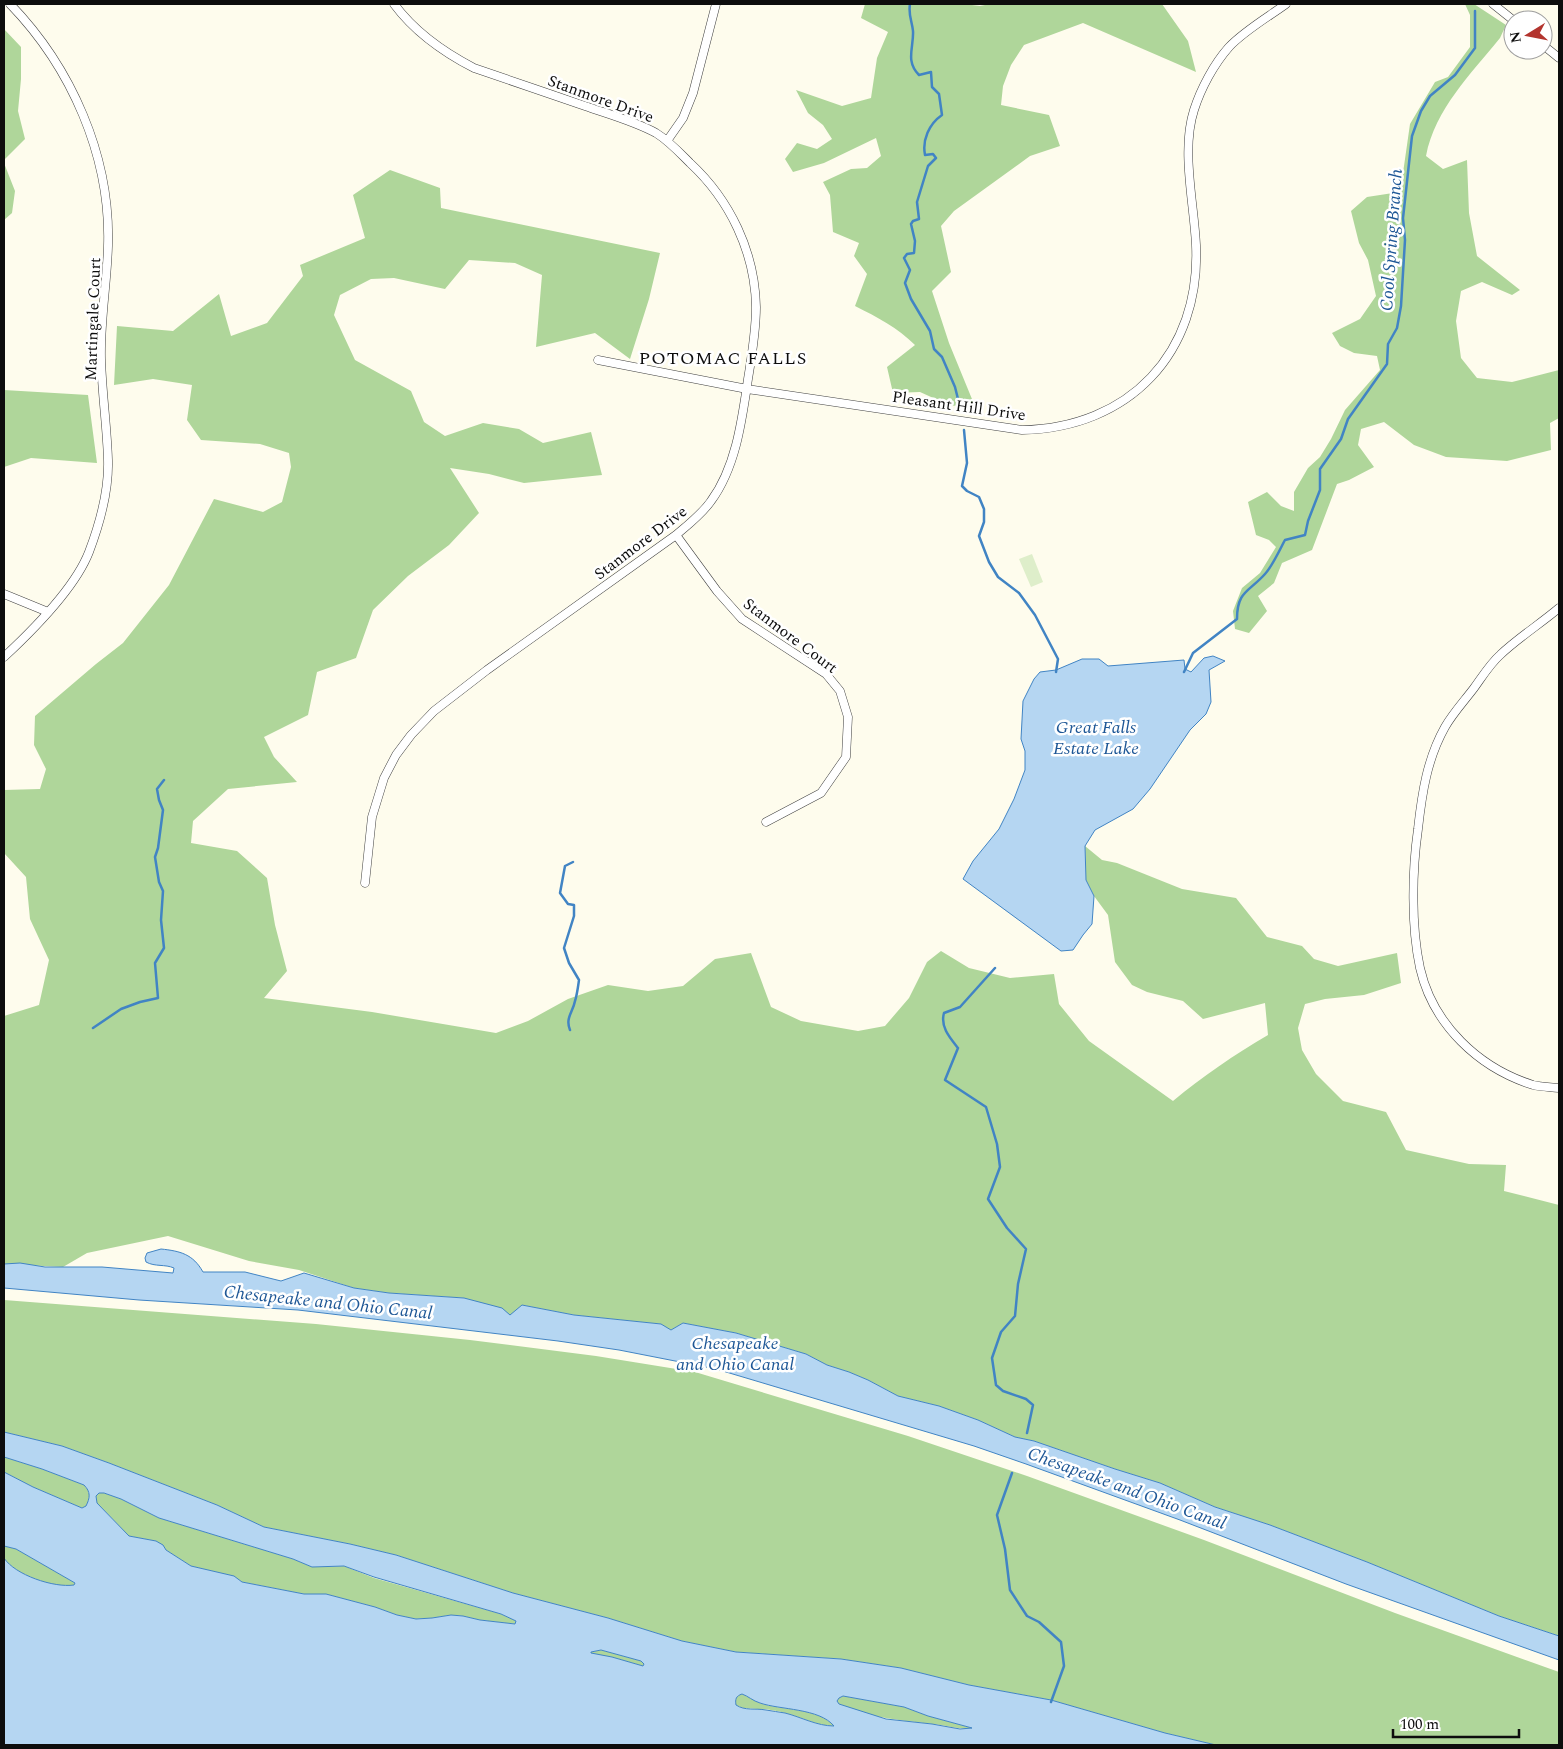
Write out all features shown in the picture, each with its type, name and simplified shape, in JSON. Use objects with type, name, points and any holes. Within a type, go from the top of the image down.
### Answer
[{"type":"street","name":"Martingale Court","points":[[4,657],[48,612],[72,584],[88,554],[100,520],[106,488],[108,462],[101,357],[108,244],[107,211],[102,181],[92,137],[64,75],[46,46],[10,4]]},
{"type":"street","name":"Stanmore Drive","points":[[364,883],[371,821],[384,778],[396,755],[411,735],[434,710],[676,535],[701,513],[712,500],[724,480],[735,449],[747,389],[756,307],[753,275],[744,245],[730,212],[708,180],[667,141],[654,132],[619,118],[474,68],[435,44],[399,11],[394,4]]},
{"type":"street","points":[[667,141],[683,118],[693,93],[716,4]]},
{"type":"street","name":"Pleasant Hill Drive","points":[[598,360],[747,389],[1022,430],[1043,429],[1072,424],[1098,415],[1120,403],[1141,386],[1160,367],[1180,337],[1190,307],[1196,271],[1196,245],[1189,165],[1190,125],[1194,109],[1208,78],[1229,47],[1286,4]]},
{"type":"street","name":"Stanmore Court","points":[[676,535],[717,590],[742,619],[826,674],[840,691],[848,717],[846,757],[821,793],[766,822]]},
{"type":"street","points":[[4,594],[48,612]]},
{"type":"street","points":[[1559,608],[1499,655],[1445,726],[1425,778],[1413,861],[1415,930],[1420,969],[1431,998],[1449,1028],[1467,1048],[1486,1064],[1535,1085],[1559,1088]]},
{"type":"green space","points":[[865,4],[964,4],[980,6],[990,4],[1162,4],[1188,41],[1196,72],[1083,23],[1024,45],[1011,65],[1003,86],[1001,105],[1049,115],[1060,146],[1030,156],[954,211],[941,226],[951,272],[932,291],[949,343],[974,404],[951,406],[920,392],[893,393],[887,367],[915,345],[894,328],[855,306],[867,274],[854,256],[859,243],[833,232],[830,195],[823,182],[851,169],[867,168],[881,156],[876,138],[824,163],[793,172],[785,159],[797,143],[817,149],[832,139],[823,125],[808,113],[796,90],[842,106],[871,98],[877,58],[888,32],[861,18]]},
{"type":"green space","points":[[1465,4],[1474,4],[1503,23],[1503,32],[1500,38],[1455,93],[1437,123],[1426,156],[1443,169],[1467,160],[1469,213],[1477,256],[1520,290],[1512,295],[1482,282],[1461,291],[1456,321],[1461,358],[1477,378],[1512,382],[1559,370],[1559,418],[1550,423],[1551,450],[1507,461],[1446,457],[1414,445],[1384,422],[1361,429],[1358,445],[1374,467],[1337,484],[1312,550],[1282,563],[1274,583],[1258,596],[1267,611],[1249,633],[1235,629],[1233,611],[1242,588],[1260,573],[1276,547],[1269,540],[1256,535],[1248,502],[1267,492],[1281,506],[1294,511],[1294,492],[1308,468],[1320,457],[1345,410],[1380,370],[1377,356],[1354,353],[1340,346],[1332,333],[1360,319],[1376,296],[1368,260],[1359,243],[1351,211],[1367,197],[1393,193],[1402,180],[1410,124],[1435,82],[1448,77],[1470,47],[1470,15]]},
{"type":"green space","points":[[4,29],[21,47],[18,111],[25,139],[4,160]]},
{"type":"green space","points":[[4,163],[15,191],[12,213],[4,220]]},
{"type":"green space","points":[[390,170],[440,188],[441,208],[660,253],[649,299],[630,359],[595,333],[536,347],[542,275],[515,263],[469,260],[445,289],[394,278],[371,279],[340,295],[334,315],[355,360],[411,391],[424,422],[445,436],[483,423],[519,429],[543,443],[591,432],[602,475],[524,483],[489,474],[450,468],[479,513],[449,545],[408,576],[373,610],[356,658],[317,672],[308,715],[264,737],[274,757],[297,782],[228,789],[193,821],[191,843],[237,851],[267,878],[275,925],[287,971],[264,998],[372,1012],[496,1033],[528,1021],[568,999],[608,985],[648,991],[683,986],[715,959],[751,953],[771,1007],[801,1021],[858,1031],[885,1026],[909,998],[927,962],[941,951],[969,968],[1010,978],[1054,974],[1059,1004],[1089,1041],[1173,1101],[1219,1066],[1268,1035],[1265,1003],[1203,1019],[1183,1001],[1147,992],[1132,985],[1115,962],[1108,915],[1094,896],[1086,880],[1085,846],[1102,860],[1117,863],[1182,889],[1236,898],[1267,937],[1302,946],[1314,959],[1338,966],[1397,953],[1401,983],[1364,995],[1325,999],[1305,1004],[1298,1028],[1302,1050],[1316,1074],[1343,1101],[1386,1112],[1406,1150],[1469,1164],[1506,1165],[1504,1191],[1559,1205],[1559,1636],[1499,1616],[1367,1562],[1270,1525],[1215,1507],[1160,1483],[1034,1441],[1015,1437],[978,1420],[939,1406],[898,1396],[868,1380],[827,1365],[806,1354],[736,1333],[683,1323],[671,1330],[660,1324],[574,1315],[522,1305],[510,1316],[464,1298],[389,1293],[354,1288],[299,1270],[249,1261],[168,1236],[87,1253],[63,1267],[4,1264],[4,1016],[39,1005],[49,960],[30,919],[26,877],[4,853],[4,790],[40,789],[46,769],[34,745],[35,716],[123,643],[169,585],[214,499],[263,512],[282,502],[291,467],[289,453],[260,444],[201,440],[187,420],[192,385],[153,379],[114,385],[117,326],[173,331],[219,294],[231,336],[267,323],[303,276],[300,265],[365,238],[353,195]]},
{"type":"green space","points":[[4,390],[88,395],[97,463],[31,458],[4,467]]},
{"type":"green space","points":[[1032,554],[1043,582],[1031,587],[1019,559]]},
{"type":"green space","points":[[4,1300],[316,1324],[470,1340],[596,1356],[695,1372],[908,1436],[1027,1476],[1559,1672],[1559,1745],[1216,1745],[1165,1733],[1051,1700],[969,1685],[901,1668],[841,1659],[736,1652],[682,1641],[608,1618],[513,1593],[396,1555],[264,1527],[217,1505],[109,1463],[62,1446],[4,1432]]},
{"type":"green space","points":[[4,1457],[84,1485],[89,1495],[86,1506],[82,1508],[4,1472]]},
{"type":"green space","points":[[99,1492],[121,1499],[159,1518],[293,1559],[312,1567],[344,1566],[374,1578],[501,1614],[516,1621],[515,1624],[451,1615],[416,1619],[326,1594],[304,1594],[242,1582],[233,1576],[191,1566],[166,1550],[156,1541],[129,1536],[97,1503],[96,1496]]},
{"type":"green space","points":[[4,1546],[16,1549],[75,1583],[74,1585],[46,1582],[17,1570],[4,1558]]},
{"type":"green space","points":[[601,1650],[641,1661],[644,1664],[643,1666],[612,1657],[591,1654],[591,1652]]},
{"type":"green space","points":[[742,1694],[769,1706],[809,1712],[827,1720],[834,1726],[822,1725],[765,1709],[742,1708],[736,1705],[736,1701],[737,1697]]},
{"type":"green space","points":[[843,1696],[904,1707],[928,1716],[972,1728],[896,1720],[873,1715],[839,1704],[837,1701]]},
{"type":"water","name":"Great Falls Estate Lake","points":[[1213,656],[1225,661],[1209,670],[1211,702],[1206,714],[1190,730],[1150,789],[1133,809],[1095,830],[1085,846],[1086,880],[1094,896],[1092,924],[1073,950],[1061,951],[963,879],[973,861],[999,829],[1014,799],[1025,770],[1025,751],[1021,739],[1023,701],[1034,679],[1040,672],[1056,670],[1082,659],[1099,659],[1108,666],[1184,660],[1185,669],[1191,672],[1204,658]]},
{"type":"water","name":"Chesapeake and Ohio Canal","points":[[161,1249],[185,1254],[195,1261],[203,1272],[245,1272],[281,1281],[304,1273],[354,1288],[389,1293],[464,1298],[502,1308],[510,1315],[522,1305],[574,1315],[661,1324],[671,1330],[683,1323],[736,1333],[806,1354],[827,1365],[868,1380],[898,1396],[939,1406],[978,1420],[1015,1437],[1034,1441],[1160,1483],[1215,1507],[1270,1525],[1367,1562],[1499,1616],[1559,1636],[1559,1660],[1346,1584],[1180,1520],[974,1446],[716,1369],[619,1350],[558,1341],[298,1310],[139,1300],[4,1288],[4,1264],[20,1263],[45,1267],[102,1267],[173,1273],[174,1268],[146,1262],[147,1253]]},
{"type":"water","points":[[4,1432],[62,1446],[109,1463],[217,1505],[264,1527],[396,1555],[513,1593],[608,1618],[682,1641],[736,1652],[841,1659],[901,1668],[969,1685],[1051,1700],[1165,1733],[1216,1745],[4,1745],[4,1558],[17,1570],[36,1579],[56,1584],[74,1585],[75,1583],[16,1549],[4,1546],[4,1472],[82,1508],[86,1506],[89,1495],[84,1485],[4,1457]],"holes":[[[99,1493],[104,1493],[121,1499],[159,1518],[293,1559],[312,1567],[344,1566],[374,1577],[501,1614],[516,1621],[515,1624],[451,1615],[416,1619],[326,1594],[304,1594],[242,1582],[234,1576],[191,1566],[166,1550],[163,1545],[156,1541],[129,1536],[97,1503],[96,1496]],[[601,1650],[641,1661],[644,1664],[643,1666],[591,1652]],[[742,1694],[757,1702],[768,1705],[799,1710],[819,1716],[834,1726],[815,1723],[785,1713],[743,1708],[736,1705],[736,1698]],[[843,1696],[904,1707],[928,1716],[972,1728],[960,1729],[886,1719],[839,1704],[837,1701]]]},
{"type":"waterway","points":[[910,4],[913,31],[912,64],[919,75],[931,72],[932,87],[939,94],[942,115],[933,123],[926,138],[925,155],[933,154],[936,158],[928,166],[917,202],[919,219],[911,224],[915,241],[914,253],[907,254],[904,258],[910,270],[905,283],[911,299],[930,331],[934,349],[942,357],[955,387],[960,407]]},
{"type":"waterway","name":"Cool Spring Branch","points":[[1184,672],[1193,653],[1237,619],[1239,603],[1242,597],[1268,570],[1285,540],[1305,535],[1308,521],[1320,490],[1320,469],[1341,439],[1348,419],[1387,364],[1388,344],[1397,328],[1401,306],[1405,240],[1403,218],[1412,136],[1421,111],[1430,96],[1455,75],[1475,48],[1475,11]]},
{"type":"waterway","points":[[964,430],[967,463],[962,486],[979,497],[984,509],[984,522],[979,536],[989,562],[998,577],[1019,593],[1035,615],[1058,659],[1056,672]]},
{"type":"waterway","points":[[93,1028],[121,1009],[158,998],[155,963],[164,948],[161,920],[163,891],[159,882],[155,857],[163,810],[157,789],[164,780]]},
{"type":"waterway","points":[[570,1030],[568,1022],[576,999],[579,980],[569,963],[564,948],[574,916],[574,905],[568,904],[560,893],[565,866],[573,862]]},
{"type":"waterway","name":"Cool Spring Branch","points":[[995,968],[960,1007],[944,1013],[943,1023],[949,1036],[958,1048],[945,1080],[986,1107],[997,1144],[1000,1167],[988,1199],[1007,1228],[1026,1249],[1018,1284],[1015,1316],[1001,1332],[992,1358],[996,1385],[1003,1391],[1026,1399],[1033,1405],[1027,1433]]},
{"type":"waterway","name":"Cool Spring Branch","points":[[1012,1473],[997,1515],[1005,1549],[1010,1590],[1027,1616],[1039,1622],[1061,1642],[1064,1666],[1051,1702]]},
{"type":"district","name":"POTOMAC FALLS","points":[[723,358]]}]
